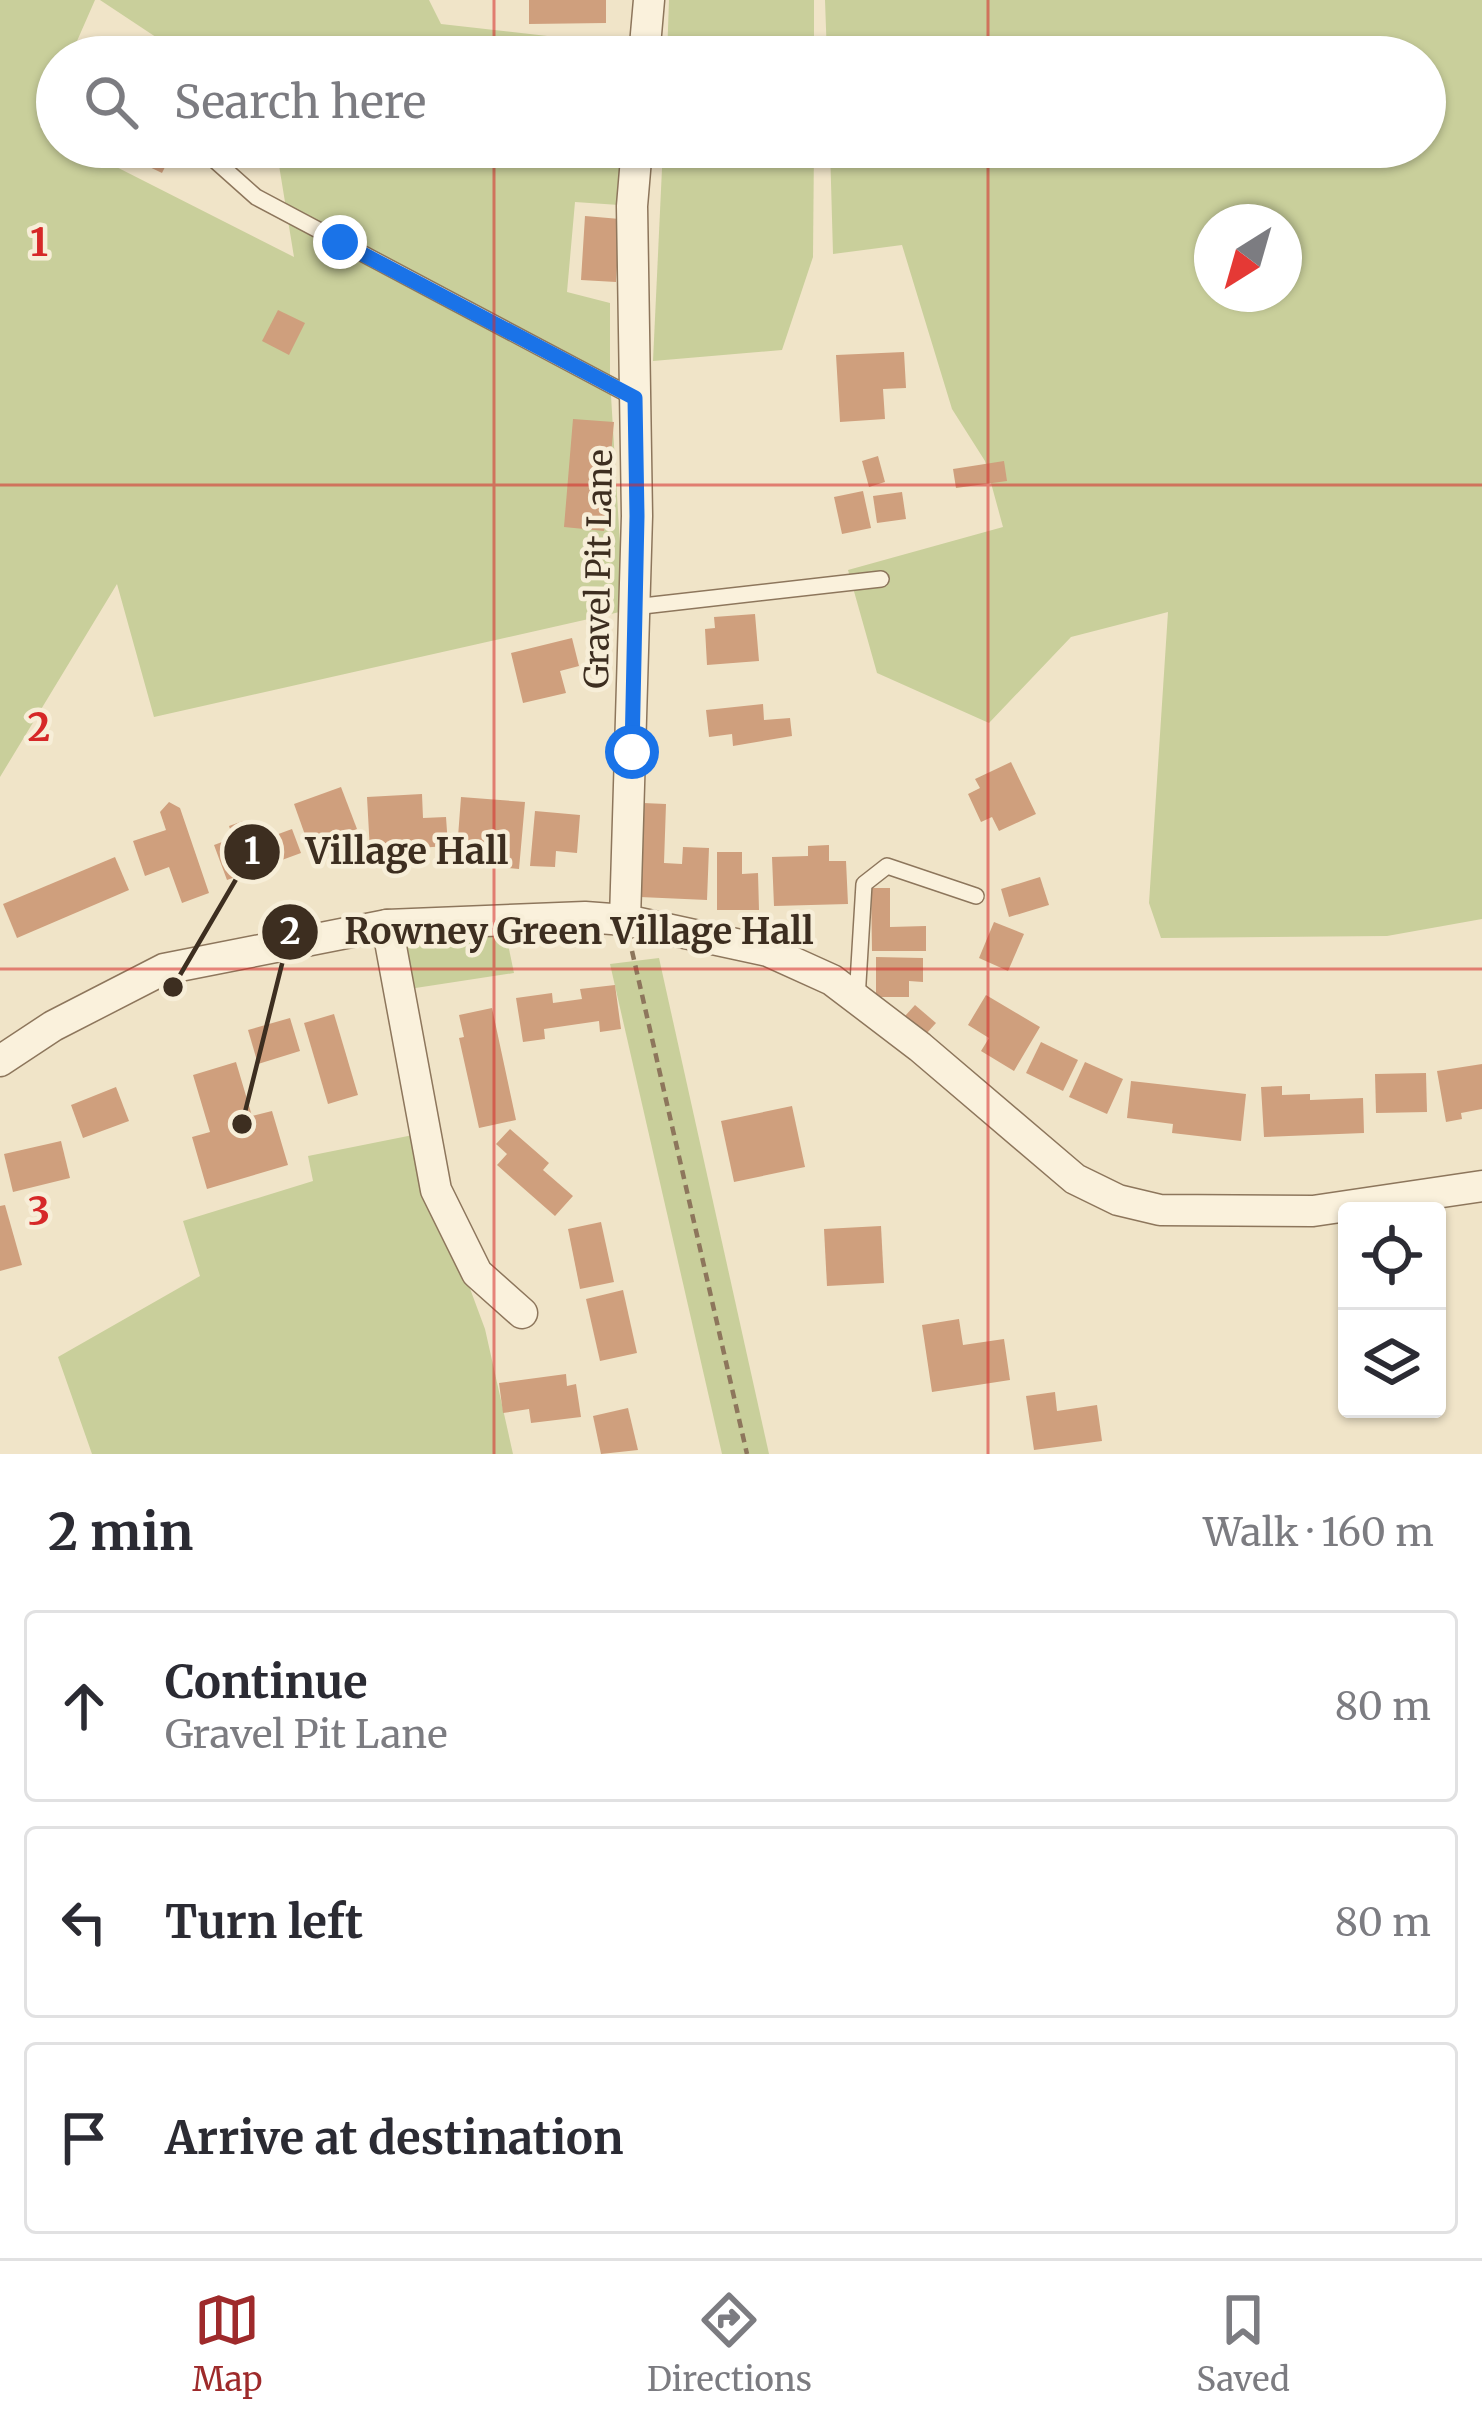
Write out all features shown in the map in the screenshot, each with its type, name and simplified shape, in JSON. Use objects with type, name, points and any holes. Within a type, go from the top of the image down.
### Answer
[{"type":"street","points":[[646,36],[649,0]]},
{"type":"street","name":"Gravel Pit Lane","points":[[625,920],[634,607],[635,168]]},
{"type":"street","points":[[0,1061],[53,1026],[164,969],[387,925],[585,917],[625,920],[768,951],[832,980],[1075,1179],[1118,1200],[1160,1210],[1313,1211],[1482,1186]]},
{"type":"street","points":[[387,925],[436,1190],[477,1273],[523,1313]]},
{"type":"lane","points":[[223,168],[256,197],[635,398]]},
{"type":"lane","points":[[634,607],[880,579]]},
{"type":"lane","points":[[857,999],[868,878],[887,866],[976,896]]},
{"type":"path","points":[[625,920],[747,1454]]},
{"type":"green space","points":[[0,0],[95,0],[79,36],[36,36],[36,168],[118,168],[294,257],[279,168],[621,168],[619,205],[575,202],[567,292],[610,303],[624,611],[154,717],[117,584],[0,777]]},
{"type":"green space","points":[[100,0],[429,0],[441,24],[547,36],[154,36]]},
{"type":"green space","points":[[669,0],[814,0],[814,36],[668,36]]},
{"type":"green space","points":[[825,0],[1482,0],[1482,919],[1387,936],[1161,938],[1149,903],[1168,612],[1071,637],[989,723],[877,673],[848,570],[1003,527],[985,461],[952,409],[902,245],[833,254],[831,168],[1446,168],[1446,36],[826,36]]},
{"type":"green space","points":[[662,168],[814,168],[813,257],[782,350],[653,361]]},
{"type":"green space","points":[[505,930],[514,973],[409,989],[397,931]]},
{"type":"green space","points":[[659,958],[769,1454],[722,1454],[610,964]]},
{"type":"green space","points":[[413,1135],[485,1329],[513,1454],[92,1454],[58,1357],[200,1276],[183,1221],[313,1181],[308,1156]]},
{"type":"building","points":[[529,0],[606,0],[606,23],[529,24]]},
{"type":"building","points":[[585,216],[620,219],[616,282],[581,280]]},
{"type":"building","points":[[278,310],[305,323],[289,355],[262,341]]},
{"type":"building","points":[[904,352],[906,388],[883,389],[885,419],[840,422],[836,355]]},
{"type":"building","points":[[573,419],[614,422],[604,531],[564,527]]},
{"type":"building","points":[[878,456],[885,482],[869,487],[862,461]]},
{"type":"building","points":[[1004,461],[1007,481],[956,488],[953,469]]},
{"type":"building","points":[[863,491],[871,528],[842,534],[834,497]]},
{"type":"building","points":[[902,492],[906,519],[877,523],[873,496]]},
{"type":"building","points":[[755,614],[759,661],[707,665],[705,629],[715,628],[714,617]]},
{"type":"building","points":[[572,638],[579,666],[560,671],[566,693],[523,703],[511,653]]},
{"type":"building","points":[[763,704],[764,720],[790,718],[792,736],[733,746],[732,734],[709,737],[706,710]]},
{"type":"building","points":[[1011,762],[1036,814],[999,831],[992,817],[981,822],[968,794],[980,788],[975,779]]},
{"type":"building","points":[[341,787],[357,829],[309,846],[294,804]]},
{"type":"building","points":[[422,794],[423,818],[446,817],[448,846],[370,851],[367,797]]},
{"type":"building","points":[[461,797],[525,802],[519,869],[494,867],[495,853],[457,850]]},
{"type":"building","points":[[169,802],[180,808],[209,893],[182,903],[169,867],[145,876],[133,841],[166,830],[160,812]]},
{"type":"building","points":[[643,803],[666,804],[664,863],[682,864],[683,847],[709,848],[707,900],[640,897]]},
{"type":"building","points":[[535,811],[580,815],[577,853],[556,851],[555,867],[530,866]]},
{"type":"building","points":[[243,821],[251,844],[292,829],[301,853],[227,880],[214,845],[233,838],[229,826]]},
{"type":"building","points":[[829,845],[829,861],[846,861],[848,904],[774,906],[772,857],[808,856],[808,846]]},
{"type":"building","points":[[717,852],[742,852],[742,874],[758,873],[759,910],[717,910]]},
{"type":"building","points":[[115,857],[129,890],[17,938],[3,904]]},
{"type":"building","points":[[1040,877],[1049,905],[1009,917],[1001,889]]},
{"type":"building","points":[[871,888],[890,888],[890,927],[926,926],[926,951],[872,951]]},
{"type":"building","points":[[994,922],[1024,934],[1008,971],[979,958]]},
{"type":"building","points":[[876,957],[923,958],[923,982],[909,981],[909,997],[876,997]]},
{"type":"building","points":[[615,985],[621,1029],[600,1032],[599,1021],[544,1029],[545,1039],[523,1042],[516,998],[552,993],[553,1003],[582,999],[580,989]]},
{"type":"building","points":[[986,995],[1040,1027],[1014,1071],[981,1051],[989,1038],[968,1025]]},
{"type":"building","points":[[915,1005],[936,1023],[926,1034],[905,1016]]},
{"type":"building","points":[[492,1008],[516,1120],[479,1128],[459,1038],[464,1037],[459,1015]]},
{"type":"building","points":[[334,1014],[358,1095],[328,1104],[304,1023]]},
{"type":"building","points":[[290,1018],[300,1051],[258,1064],[248,1030]]},
{"type":"building","points":[[1041,1042],[1078,1060],[1063,1091],[1026,1073]]},
{"type":"building","points":[[236,1062],[252,1116],[272,1111],[288,1165],[207,1189],[192,1137],[210,1132],[193,1075]]},
{"type":"building","points":[[1085,1062],[1123,1079],[1107,1114],[1069,1097]]},
{"type":"building","points":[[1482,1064],[1482,1109],[1446,1122],[1437,1071]]},
{"type":"building","points":[[1426,1073],[1427,1112],[1376,1113],[1375,1074]]},
{"type":"building","points":[[1131,1081],[1246,1094],[1241,1141],[1172,1133],[1173,1124],[1127,1118]]},
{"type":"building","points":[[1282,1086],[1282,1095],[1310,1094],[1310,1100],[1363,1098],[1364,1133],[1264,1137],[1261,1087]]},
{"type":"building","points":[[116,1087],[129,1121],[83,1138],[71,1105]]},
{"type":"building","points":[[792,1106],[805,1167],[734,1182],[721,1121]]},
{"type":"building","points":[[510,1129],[549,1163],[543,1170],[573,1196],[555,1216],[497,1165],[507,1154],[496,1144]]},
{"type":"building","points":[[61,1141],[70,1178],[13,1192],[4,1154]]},
{"type":"building","points":[[5,1205],[22,1265],[0,1271],[0,1206]]},
{"type":"building","points":[[601,1222],[614,1282],[580,1289],[568,1229]]},
{"type":"building","points":[[881,1226],[884,1283],[827,1286],[824,1229]]},
{"type":"building","points":[[623,1290],[637,1353],[600,1361],[586,1299]]},
{"type":"building","points":[[959,1319],[963,1345],[1004,1339],[1010,1380],[932,1392],[922,1325]]},
{"type":"building","points":[[566,1374],[567,1386],[576,1384],[581,1417],[531,1423],[529,1409],[503,1413],[499,1383]]},
{"type":"building","points":[[1055,1392],[1057,1411],[1097,1405],[1102,1441],[1034,1450],[1026,1396]]},
{"type":"building","points":[[628,1408],[638,1450],[601,1454],[593,1416]]},
{"type":"place","name":"Village Hall","points":[[173,987]]},
{"type":"place","name":"Rowney Green Village Hall","points":[[242,1124]]},
{"type":"route","points":[[340,242],[635,398],[632,752]]}]
